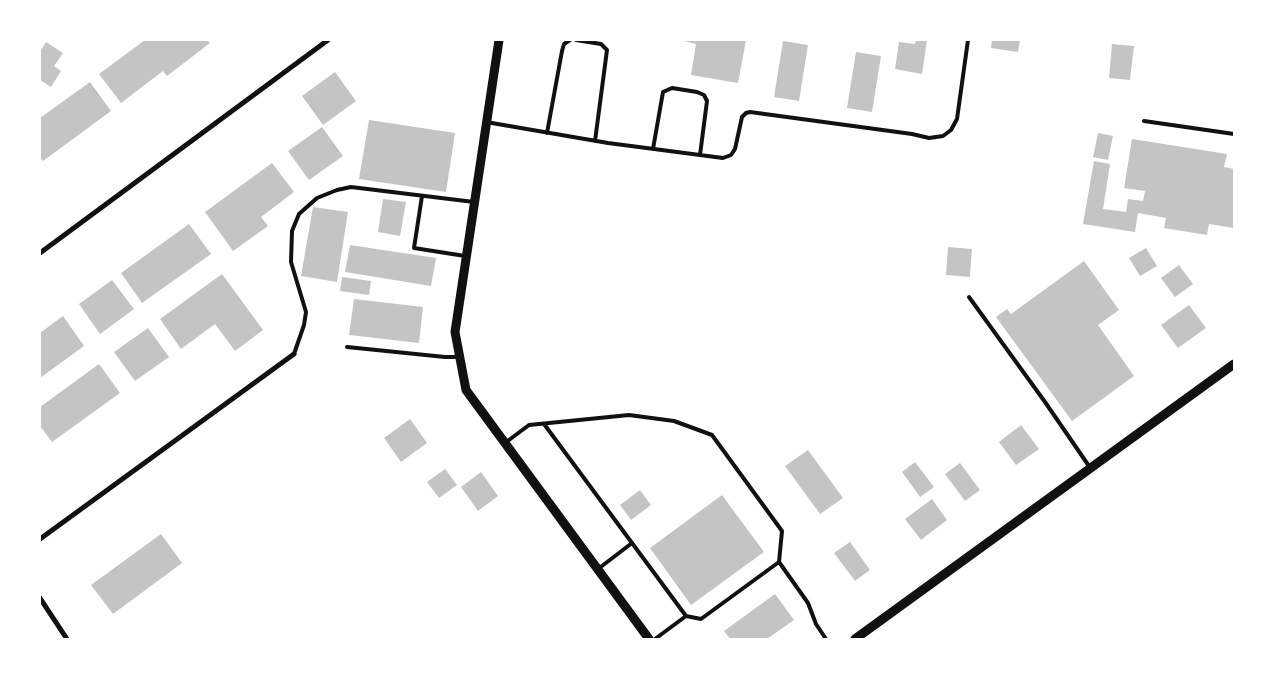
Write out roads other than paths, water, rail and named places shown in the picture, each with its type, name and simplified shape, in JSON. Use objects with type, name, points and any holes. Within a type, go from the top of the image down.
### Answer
[{"type":"street","points":[[40,253],[328,40]]},
{"type":"street","points":[[499,40],[455,332],[466,390],[649,639]]},
{"type":"street","points":[[40,539],[294,354]]},
{"type":"street","points":[[856,639],[1234,364]]},
{"type":"street","points":[[40,598],[67,639]]},
{"type":"lane","points":[[547,133],[562,50],[564,44],[570,40]]},
{"type":"lane","points":[[576,40],[601,44],[607,50],[595,141]]},
{"type":"lane","points":[[486,122],[595,141],[723,158],[731,155],[737,146],[742,117],[746,113],[752,112],[929,138],[943,136],[951,130],[957,119],[968,40]]},
{"type":"lane","points":[[653,149],[663,92],[672,88],[697,92],[704,95],[707,101],[700,155]]},
{"type":"lane","points":[[1144,121],[1234,134]]},
{"type":"lane","points":[[294,354],[304,325],[306,312],[291,262],[292,231],[299,214],[317,198],[351,187],[475,202]]},
{"type":"lane","points":[[422,196],[414,248],[467,256]]},
{"type":"lane","points":[[969,297],[1091,468]]},
{"type":"lane","points":[[347,347],[460,357]]},
{"type":"lane","points":[[505,442],[529,425],[628,415],[674,421],[712,435],[782,532],[779,562],[808,602],[816,624],[826,639]]},
{"type":"lane","points":[[544,424],[686,616],[701,619],[779,562]]},
{"type":"lane","points":[[598,568],[632,543]]},
{"type":"lane","points":[[656,639],[686,616]]}]
